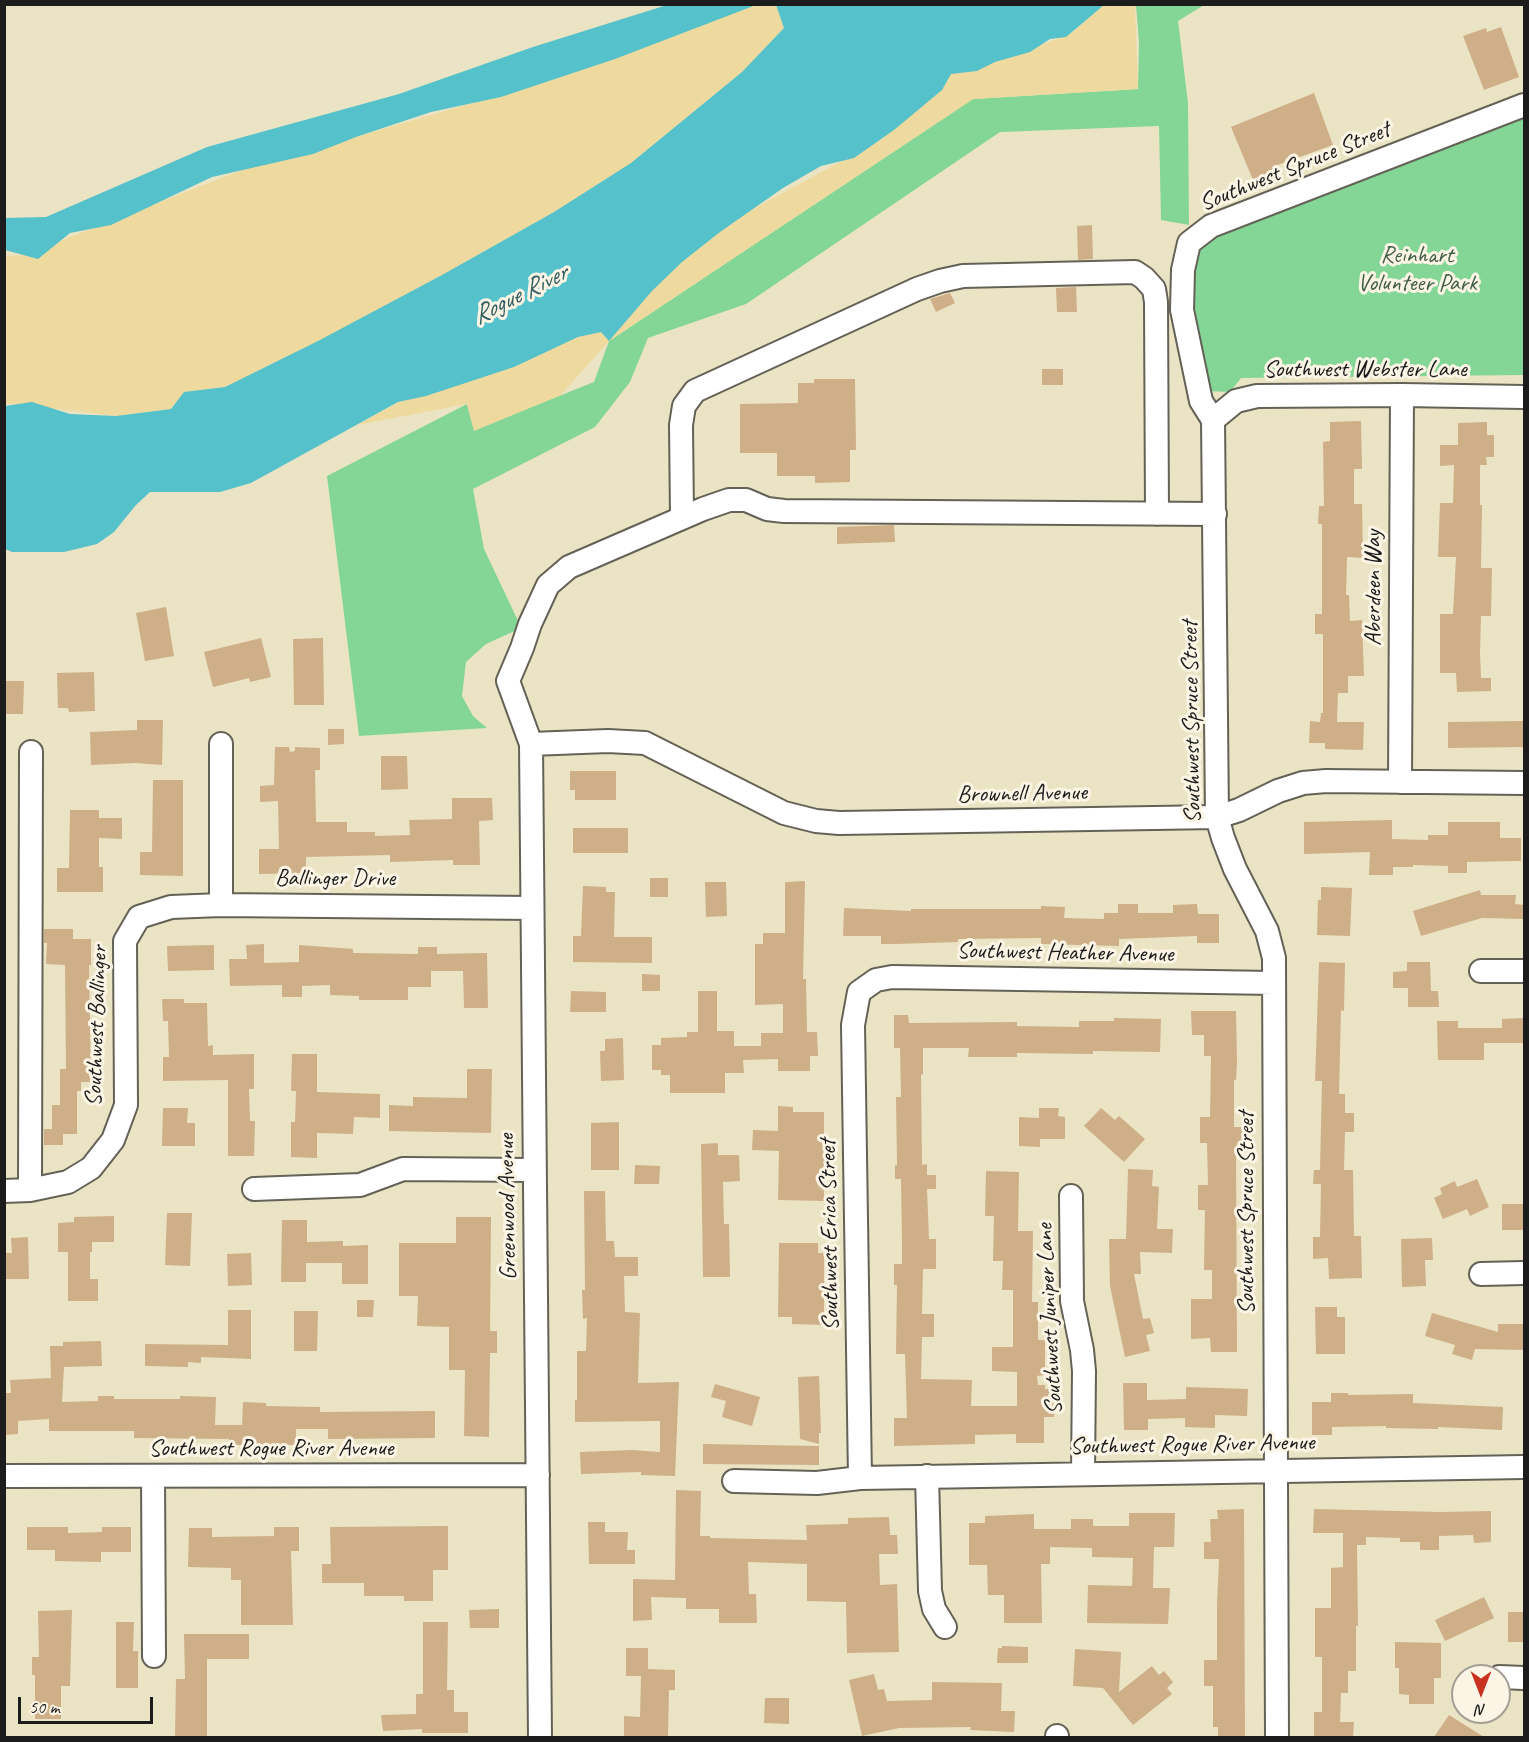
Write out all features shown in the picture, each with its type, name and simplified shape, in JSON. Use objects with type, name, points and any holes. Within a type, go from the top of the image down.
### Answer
[{"type":"street","name":"Southwest Spruce Street","points":[[1277,1737],[1274,958],[1267,931],[1235,869],[1217,818],[1213,420],[1201,401],[1182,310],[1183,270],[1189,243],[1211,226],[1524,105]]},
{"type":"street","points":[[1157,514],[1156,302],[1154,289],[1135,272],[963,276],[940,281],[917,289],[695,391],[684,406],[681,425],[682,518],[729,500],[746,500],[768,509],[784,511],[1157,514],[1215,514]]},
{"type":"street","name":"Aberdeen Way","points":[[1400,782],[1402,395]]},
{"type":"street","name":"Southwest Webster Lane","points":[[1213,420],[1236,401],[1257,396],[1524,397]]},
{"type":"street","name":"Greenwood Avenue","points":[[540,1737],[531,744],[508,681],[548,585],[568,567],[682,518]]},
{"type":"street","name":"Brownell Avenue","points":[[531,744],[608,741],[645,743],[784,813],[839,824],[1217,818],[1278,791],[1303,783],[1524,783]]},
{"type":"street","points":[[221,744],[221,905]]},
{"type":"street","points":[[4,1191],[30,1190],[32,752]]},
{"type":"street","name":"Ballinger Drive","points":[[139,917],[171,907],[221,905],[532,908]]},
{"type":"street","name":"Southwest Ballinger","points":[[30,1190],[68,1182],[91,1168],[113,1140],[126,1105],[125,941],[139,917]]},
{"type":"street","points":[[1481,971],[1524,971]]},
{"type":"street","name":"Southwest Heather Avenue","points":[[859,992],[876,980],[892,977],[1274,983]]},
{"type":"street","name":"Southwest Erica Street","points":[[859,992],[853,1025],[860,1478]]},
{"type":"street","points":[[254,1189],[360,1185],[403,1169],[534,1170]]},
{"type":"street","name":"Southwest Juniper Lane","points":[[1071,1196],[1072,1301],[1084,1371],[1083,1474]]},
{"type":"street","points":[[1481,1274],[1524,1273]]},
{"type":"street","name":"Southwest Rogue River Avenue","points":[[734,1481],[817,1483],[860,1478],[927,1476],[1524,1467]]},
{"type":"street","name":"Southwest Rogue River Avenue","points":[[4,1476],[538,1475]]},
{"type":"street","points":[[153,1476],[154,1656]]},
{"type":"street","points":[[927,1476],[930,1591],[934,1609],[945,1627]]},
{"type":"green space","points":[[1136,5],[1204,5],[1178,21],[1188,103],[1189,225],[1161,220],[1159,126],[1000,132],[746,304],[648,338],[630,382],[595,427],[473,489],[484,549],[520,625],[530,624],[486,644],[466,662],[462,696],[473,716],[487,728],[359,736],[327,476],[467,404],[474,430],[594,382],[609,341],[973,99],[1138,89],[1139,42]]},
{"type":"green space","name":"Reinhart Volunteer Park","points":[[1524,115],[1524,375],[1241,378],[1230,392],[1204,391],[1187,299],[1189,244]]},
{"type":"sand","points":[[756,5],[776,5],[784,28],[742,72],[631,163],[554,212],[331,335],[225,387],[184,392],[171,409],[116,416],[5,403],[5,256],[24,255],[242,170],[555,79]]},
{"type":"sand","points":[[1103,5],[1135,5],[1138,89],[973,99],[609,341],[561,395],[474,431],[467,404],[357,425],[882,139],[951,74],[1011,57],[1072,33]]},
{"type":"water","points":[[667,5],[756,5],[615,59],[501,97],[431,112],[313,154],[212,177],[111,225],[70,233],[38,259],[5,250],[5,218],[46,217],[207,147],[399,94],[533,47]]},
{"type":"water","name":"Rogue River","points":[[776,5],[1104,5],[1066,37],[1050,39],[1030,52],[995,62],[977,71],[951,74],[942,90],[894,130],[854,158],[821,166],[783,188],[682,262],[652,291],[609,341],[601,332],[578,337],[514,367],[426,396],[398,402],[251,483],[220,492],[150,492],[114,532],[97,544],[64,552],[12,552],[5,549],[5,406],[32,402],[70,414],[116,416],[171,409],[184,392],[225,387],[318,341],[554,212],[631,163],[742,72],[784,28]]},
{"type":"building","points":[[1501,27],[1519,77],[1484,90],[1463,36],[1486,28],[1487,32]]},
{"type":"building","points":[[1314,93],[1333,145],[1272,167],[1274,171],[1253,180],[1231,127]]},
{"type":"building","points":[[1092,225],[1093,259],[1078,260],[1077,226]]},
{"type":"building","points":[[1076,287],[1077,312],[1057,312],[1056,288]]},
{"type":"building","points":[[950,293],[955,303],[936,312],[930,299]]},
{"type":"building","points":[[1042,369],[1063,369],[1063,385],[1042,385]]},
{"type":"building","points":[[814,379],[855,379],[856,450],[850,450],[850,482],[815,483],[815,476],[777,476],[777,453],[740,453],[740,404],[798,403],[798,383],[814,383]]},
{"type":"building","points":[[1361,421],[1362,469],[1354,469],[1354,504],[1362,504],[1363,558],[1347,557],[1346,595],[1349,595],[1350,621],[1362,620],[1364,676],[1348,676],[1348,693],[1338,693],[1337,722],[1364,722],[1363,750],[1325,749],[1325,743],[1309,743],[1310,721],[1320,722],[1321,713],[1323,713],[1323,634],[1315,634],[1315,614],[1322,614],[1322,524],[1318,524],[1319,506],[1324,506],[1323,442],[1330,441],[1330,422]]},
{"type":"building","points":[[1487,422],[1487,435],[1494,435],[1494,457],[1486,457],[1487,465],[1480,465],[1481,568],[1492,568],[1491,616],[1481,616],[1480,652],[1481,678],[1491,678],[1491,691],[1457,692],[1456,673],[1440,673],[1440,614],[1453,614],[1456,557],[1438,557],[1440,503],[1453,503],[1454,465],[1440,466],[1440,445],[1458,445],[1458,423]]},
{"type":"building","points":[[894,525],[895,542],[837,544],[837,527]]},
{"type":"building","points":[[166,607],[174,656],[145,661],[136,613]]},
{"type":"building","points":[[261,638],[271,677],[250,682],[249,678],[213,687],[204,652]]},
{"type":"building","points":[[323,638],[324,705],[294,705],[293,639]]},
{"type":"building","points":[[94,672],[95,711],[69,712],[68,708],[58,708],[57,673]]},
{"type":"building","points":[[4,681],[24,681],[23,714],[4,714]]},
{"type":"building","points":[[137,720],[163,720],[162,765],[136,763],[91,765],[90,732],[137,730]]},
{"type":"building","points":[[1524,721],[1524,747],[1448,748],[1448,722]]},
{"type":"building","points":[[328,729],[344,729],[344,744],[328,745]]},
{"type":"building","points":[[275,747],[289,747],[290,752],[295,751],[295,747],[320,748],[320,770],[315,770],[316,822],[347,822],[347,832],[375,832],[375,836],[410,835],[409,820],[452,819],[452,798],[492,798],[493,820],[479,821],[480,865],[453,865],[453,860],[390,862],[390,855],[306,857],[306,873],[259,874],[259,849],[279,849],[278,801],[260,802],[260,786],[274,785]]},
{"type":"building","points":[[381,756],[407,756],[408,789],[381,790]]},
{"type":"building","points":[[570,771],[616,771],[616,800],[575,800],[575,790],[570,790]]},
{"type":"building","points":[[153,780],[183,780],[183,876],[140,875],[140,852],[152,852]]},
{"type":"building","points":[[70,810],[99,810],[99,818],[122,818],[122,839],[99,838],[99,867],[103,867],[103,892],[57,892],[57,868],[69,868]]},
{"type":"building","points":[[1392,820],[1392,839],[1428,840],[1428,835],[1448,835],[1448,822],[1500,822],[1500,838],[1521,838],[1521,861],[1467,862],[1467,873],[1448,873],[1448,866],[1413,865],[1413,867],[1393,867],[1393,875],[1369,875],[1370,852],[1304,854],[1304,822]]},
{"type":"building","points":[[573,828],[628,828],[628,853],[573,853]]},
{"type":"building","points":[[650,878],[668,878],[668,897],[650,897]]},
{"type":"building","points":[[805,881],[803,979],[806,979],[807,1032],[817,1032],[818,1056],[810,1056],[810,1071],[778,1071],[778,1059],[743,1060],[744,1073],[725,1073],[725,1093],[670,1093],[670,1075],[661,1075],[661,1070],[652,1070],[652,1045],[661,1045],[661,1038],[687,1037],[687,1032],[698,1032],[698,991],[717,991],[717,1031],[734,1031],[734,1046],[761,1046],[761,1033],[783,1033],[783,1004],[755,1005],[755,944],[763,944],[763,933],[785,933],[785,882]]},
{"type":"building","points":[[705,882],[726,882],[727,916],[706,917]]},
{"type":"building","points":[[583,886],[606,887],[606,892],[615,892],[614,937],[652,937],[652,963],[573,962],[573,936],[581,936]]},
{"type":"building","points":[[1321,887],[1352,888],[1350,936],[1317,935],[1318,900],[1321,900]]},
{"type":"building","points":[[1480,890],[1481,895],[1516,895],[1515,904],[1524,905],[1524,919],[1482,918],[1421,936],[1413,911]]},
{"type":"building","points":[[1118,904],[1138,904],[1138,913],[1173,913],[1173,905],[1197,904],[1198,914],[1219,914],[1219,943],[1197,943],[1197,936],[1119,939],[1119,946],[1041,944],[1041,938],[958,939],[958,942],[881,944],[881,936],[843,936],[844,908],[911,911],[911,909],[1065,907],[1064,918],[1104,919],[1104,913],[1118,913]]},
{"type":"building","points":[[44,929],[73,929],[73,939],[91,939],[91,965],[89,965],[91,1082],[81,1082],[81,1091],[77,1091],[77,1134],[63,1134],[63,1145],[44,1145],[44,1129],[52,1129],[52,1105],[60,1105],[60,1069],[66,1069],[65,965],[46,964],[47,943],[44,943]]},
{"type":"building","points":[[264,944],[264,963],[299,962],[299,945],[353,949],[353,953],[418,954],[418,947],[437,947],[437,954],[487,953],[488,1008],[464,1008],[463,971],[431,971],[431,987],[408,987],[408,1000],[359,1000],[359,996],[330,995],[330,985],[302,986],[302,997],[282,997],[282,985],[230,986],[229,959],[247,959],[246,945]]},
{"type":"building","points":[[214,945],[214,970],[168,971],[167,946]]},
{"type":"building","points":[[1319,962],[1345,963],[1344,1011],[1341,1010],[1339,1094],[1345,1094],[1345,1113],[1354,1113],[1354,1132],[1345,1132],[1344,1170],[1353,1170],[1354,1236],[1361,1236],[1362,1278],[1329,1279],[1328,1258],[1313,1259],[1313,1237],[1320,1237],[1321,1184],[1313,1184],[1314,1170],[1320,1170],[1322,1081],[1315,1081]]},
{"type":"building","points":[[1407,962],[1430,962],[1431,991],[1438,991],[1439,1007],[1408,1007],[1408,988],[1393,988],[1393,972],[1407,971]]},
{"type":"building","points":[[642,974],[660,975],[660,991],[642,991]]},
{"type":"building","points":[[571,991],[606,992],[606,1012],[570,1012]]},
{"type":"building","points":[[162,999],[184,999],[184,1003],[207,1003],[208,1046],[213,1045],[213,1055],[254,1054],[254,1089],[249,1089],[250,1121],[255,1121],[254,1156],[228,1156],[228,1080],[163,1081],[163,1057],[169,1057],[168,1021],[163,1021]]},
{"type":"building","points":[[1191,1011],[1236,1011],[1237,1062],[1236,1080],[1234,1080],[1234,1127],[1243,1127],[1243,1152],[1236,1152],[1237,1352],[1211,1352],[1210,1338],[1191,1339],[1191,1299],[1212,1299],[1212,1270],[1204,1270],[1205,1210],[1198,1210],[1198,1185],[1208,1185],[1207,1143],[1200,1143],[1200,1117],[1210,1117],[1211,1056],[1204,1056],[1204,1035],[1192,1035]]},
{"type":"building","points":[[894,1015],[908,1015],[909,1023],[1017,1022],[1017,1026],[1079,1027],[1079,1021],[1114,1021],[1114,1018],[1161,1019],[1160,1052],[1093,1051],[1093,1054],[1017,1053],[1017,1057],[968,1057],[969,1048],[923,1048],[922,1165],[927,1164],[927,1175],[936,1175],[936,1189],[927,1189],[929,1239],[936,1239],[936,1269],[923,1269],[922,1314],[934,1314],[934,1337],[922,1337],[921,1379],[972,1380],[971,1406],[1017,1406],[1017,1372],[992,1371],[992,1347],[1013,1347],[1013,1290],[1002,1290],[1003,1261],[993,1261],[994,1216],[985,1216],[986,1171],[1019,1172],[1018,1231],[1033,1231],[1032,1302],[1038,1302],[1038,1340],[1045,1340],[1045,1375],[1037,1376],[1038,1385],[1045,1385],[1045,1389],[1054,1389],[1054,1417],[1044,1417],[1044,1443],[1016,1443],[1016,1434],[975,1435],[975,1444],[894,1446],[894,1418],[907,1418],[905,1354],[896,1354],[897,1285],[894,1285],[894,1264],[902,1264],[902,1239],[901,1179],[895,1179],[895,1165],[897,1165],[896,1097],[901,1097],[900,1048],[894,1048]]},
{"type":"building","points":[[1524,1018],[1524,1043],[1484,1043],[1484,1060],[1438,1060],[1437,1021],[1458,1021],[1458,1028],[1502,1028],[1502,1019]]},
{"type":"building","points":[[623,1038],[624,1080],[601,1081],[600,1051],[605,1051],[605,1039]]},
{"type":"building","points":[[292,1054],[317,1054],[317,1092],[380,1094],[380,1118],[354,1117],[353,1134],[317,1133],[317,1158],[291,1157],[291,1122],[295,1122],[296,1091],[291,1091]]},
{"type":"building","points":[[467,1069],[492,1069],[491,1133],[389,1131],[389,1105],[413,1106],[413,1097],[467,1098]]},
{"type":"building","points":[[778,1106],[793,1107],[793,1112],[824,1112],[824,1201],[778,1200],[779,1151],[752,1150],[753,1130],[778,1131]]},
{"type":"building","points":[[163,1108],[188,1108],[187,1123],[195,1123],[195,1146],[162,1146]]},
{"type":"building","points":[[1039,1108],[1059,1108],[1058,1116],[1065,1117],[1065,1139],[1040,1139],[1040,1147],[1019,1146],[1019,1117],[1039,1118]]},
{"type":"building","points":[[1101,1108],[1115,1120],[1119,1116],[1145,1139],[1124,1162],[1084,1126]]},
{"type":"building","points":[[619,1122],[619,1170],[591,1170],[591,1123]]},
{"type":"building","points":[[718,1143],[718,1155],[739,1155],[740,1181],[723,1182],[724,1224],[729,1224],[730,1277],[703,1277],[701,1144]]},
{"type":"building","points":[[635,1165],[660,1166],[659,1184],[634,1184]]},
{"type":"building","points":[[1128,1169],[1153,1170],[1152,1186],[1159,1187],[1157,1229],[1173,1229],[1172,1253],[1140,1252],[1141,1274],[1134,1274],[1143,1319],[1150,1318],[1154,1333],[1146,1335],[1150,1351],[1125,1357],[1110,1286],[1109,1239],[1126,1239]]},
{"type":"building","points":[[1477,1179],[1489,1207],[1470,1216],[1467,1209],[1443,1219],[1434,1198],[1442,1194],[1440,1188],[1455,1181],[1457,1187]]},
{"type":"building","points":[[584,1191],[605,1191],[606,1241],[614,1241],[615,1257],[638,1257],[638,1276],[624,1276],[625,1312],[640,1313],[638,1383],[679,1382],[675,1476],[641,1475],[641,1472],[581,1474],[580,1452],[632,1450],[660,1452],[660,1421],[575,1422],[577,1351],[586,1351],[587,1318],[583,1319],[582,1290],[585,1290]]},
{"type":"building","points":[[1502,1204],[1524,1204],[1524,1230],[1502,1230]]},
{"type":"building","points":[[167,1213],[192,1213],[190,1266],[165,1265]]},
{"type":"building","points":[[114,1216],[114,1242],[92,1242],[92,1252],[90,1252],[90,1279],[98,1279],[98,1301],[68,1301],[68,1252],[58,1252],[58,1223],[74,1222],[74,1217]]},
{"type":"building","points":[[456,1217],[491,1217],[490,1331],[497,1331],[497,1353],[490,1353],[489,1437],[464,1436],[465,1370],[449,1370],[449,1327],[417,1326],[418,1296],[399,1296],[399,1243],[456,1243]]},
{"type":"building","points":[[282,1220],[307,1220],[307,1242],[343,1241],[343,1246],[368,1245],[368,1284],[342,1284],[342,1263],[306,1263],[306,1282],[281,1282]]},
{"type":"building","points":[[28,1237],[29,1279],[4,1279],[4,1253],[12,1253],[11,1238]]},
{"type":"building","points":[[1432,1238],[1433,1260],[1425,1260],[1426,1286],[1402,1287],[1401,1239]]},
{"type":"building","points":[[779,1243],[818,1243],[818,1253],[824,1253],[824,1325],[792,1324],[792,1317],[778,1317]]},
{"type":"building","points":[[251,1253],[252,1285],[228,1286],[227,1254]]},
{"type":"building","points":[[357,1300],[374,1300],[373,1317],[357,1317]]},
{"type":"building","points":[[1315,1307],[1337,1307],[1337,1317],[1345,1317],[1345,1354],[1316,1354]]},
{"type":"building","points":[[228,1310],[251,1310],[251,1359],[201,1357],[201,1363],[188,1362],[188,1367],[145,1366],[145,1344],[228,1345]]},
{"type":"building","points":[[294,1311],[318,1311],[317,1351],[294,1351]]},
{"type":"building","points":[[1432,1313],[1498,1332],[1498,1324],[1524,1324],[1524,1350],[1475,1349],[1472,1360],[1452,1354],[1455,1345],[1425,1336]]},
{"type":"building","points":[[101,1341],[102,1366],[64,1367],[62,1402],[98,1401],[98,1396],[114,1396],[114,1399],[216,1397],[215,1425],[242,1425],[243,1402],[266,1403],[266,1406],[320,1407],[320,1412],[435,1411],[435,1438],[328,1439],[328,1429],[296,1429],[296,1445],[229,1445],[229,1439],[134,1438],[134,1431],[49,1431],[49,1419],[18,1421],[18,1434],[4,1435],[4,1393],[11,1393],[10,1380],[51,1378],[50,1346],[63,1346],[63,1342]]},
{"type":"building","points":[[819,1376],[821,1433],[819,1433],[819,1444],[800,1439],[798,1377]]},
{"type":"building","points":[[1123,1383],[1147,1383],[1147,1400],[1186,1399],[1186,1387],[1248,1389],[1247,1416],[1215,1415],[1215,1428],[1185,1427],[1185,1418],[1148,1419],[1148,1430],[1124,1430]]},
{"type":"building","points":[[715,1384],[760,1397],[752,1426],[722,1417],[726,1401],[711,1397]]},
{"type":"building","points":[[1331,1393],[1413,1394],[1413,1403],[1503,1407],[1502,1430],[1438,1427],[1438,1429],[1386,1428],[1386,1426],[1332,1427],[1332,1435],[1312,1435],[1312,1402],[1331,1402]]},
{"type":"building","points":[[703,1444],[819,1446],[819,1465],[703,1464]]},
{"type":"building","points":[[676,1490],[701,1491],[700,1536],[710,1536],[710,1538],[807,1540],[806,1525],[848,1524],[848,1518],[889,1517],[890,1535],[897,1535],[898,1554],[879,1554],[880,1585],[897,1584],[899,1652],[847,1653],[846,1602],[807,1601],[807,1564],[748,1562],[749,1594],[756,1594],[757,1623],[719,1623],[719,1609],[686,1609],[686,1598],[651,1597],[652,1620],[633,1621],[633,1579],[675,1580]]},
{"type":"building","points":[[1244,1509],[1245,1737],[1218,1737],[1218,1727],[1213,1727],[1213,1686],[1204,1686],[1204,1660],[1217,1660],[1219,1559],[1204,1559],[1204,1542],[1211,1542],[1210,1519],[1218,1519],[1217,1510]]},
{"type":"building","points":[[1314,1509],[1491,1511],[1491,1542],[1474,1543],[1473,1535],[1439,1536],[1439,1550],[1420,1550],[1420,1542],[1400,1542],[1400,1538],[1366,1537],[1366,1545],[1357,1545],[1356,1671],[1348,1671],[1348,1693],[1341,1693],[1340,1722],[1354,1722],[1353,1737],[1314,1737],[1314,1712],[1322,1712],[1322,1657],[1315,1657],[1315,1608],[1331,1608],[1331,1568],[1343,1567],[1343,1533],[1313,1533]]},
{"type":"building","points":[[1129,1513],[1175,1513],[1174,1547],[1154,1547],[1153,1588],[1170,1588],[1168,1624],[1087,1623],[1088,1585],[1132,1586],[1133,1558],[1092,1557],[1092,1548],[1050,1547],[1050,1564],[1041,1564],[1042,1623],[1004,1623],[1004,1595],[988,1595],[987,1565],[969,1565],[969,1523],[985,1523],[985,1516],[1034,1514],[1034,1529],[1071,1529],[1071,1519],[1093,1519],[1093,1526],[1129,1526]]},
{"type":"building","points":[[588,1522],[605,1522],[605,1532],[628,1532],[627,1550],[635,1550],[635,1564],[589,1564]]},
{"type":"building","points":[[448,1526],[448,1570],[433,1570],[433,1601],[404,1601],[404,1596],[364,1596],[364,1583],[322,1583],[322,1564],[331,1564],[330,1527]]},
{"type":"building","points":[[27,1527],[68,1527],[68,1533],[102,1532],[102,1527],[131,1527],[131,1552],[101,1552],[101,1562],[55,1561],[55,1550],[27,1550]]},
{"type":"building","points":[[274,1527],[299,1527],[299,1551],[291,1551],[293,1625],[241,1625],[241,1580],[231,1580],[231,1568],[188,1567],[189,1528],[212,1528],[212,1537],[274,1536]]},
{"type":"building","points":[[1484,1597],[1494,1618],[1445,1641],[1435,1620]]},
{"type":"building","points":[[499,1609],[499,1628],[470,1628],[469,1610]]},
{"type":"building","points":[[72,1610],[70,1686],[61,1686],[61,1719],[35,1719],[35,1675],[32,1675],[32,1657],[39,1657],[38,1611]]},
{"type":"building","points":[[1508,1612],[1524,1612],[1524,1642],[1508,1642]]},
{"type":"building","points":[[116,1622],[134,1622],[133,1651],[138,1651],[138,1688],[116,1688]]},
{"type":"building","points":[[423,1622],[448,1622],[447,1690],[454,1690],[454,1712],[468,1712],[468,1733],[422,1733],[422,1729],[383,1731],[381,1715],[416,1714],[416,1694],[423,1694]]},
{"type":"building","points":[[184,1634],[249,1634],[249,1659],[207,1659],[207,1737],[175,1737],[176,1679],[185,1679]]},
{"type":"building","points":[[1395,1642],[1441,1643],[1441,1678],[1434,1678],[1434,1704],[1409,1704],[1409,1695],[1399,1694],[1399,1668],[1395,1668]]},
{"type":"building","points":[[1002,1646],[1028,1647],[1028,1663],[997,1663],[998,1648]]},
{"type":"building","points":[[626,1648],[648,1648],[648,1669],[675,1670],[675,1690],[669,1690],[668,1737],[624,1737],[624,1716],[640,1717],[641,1676],[626,1676]]},
{"type":"building","points":[[1075,1649],[1121,1652],[1119,1692],[1152,1666],[1159,1675],[1164,1671],[1173,1682],[1167,1688],[1172,1694],[1133,1725],[1103,1688],[1073,1686]]},
{"type":"building","points":[[874,1674],[878,1690],[884,1689],[887,1701],[932,1700],[932,1682],[1002,1683],[1001,1711],[1015,1711],[1014,1732],[970,1730],[971,1727],[899,1728],[862,1736],[849,1680]]},
{"type":"building","points":[[765,1698],[789,1698],[789,1724],[764,1723]]},
{"type":"building","points":[[1449,1715],[1451,1724],[1463,1724],[1484,1737],[1434,1737]]}]
